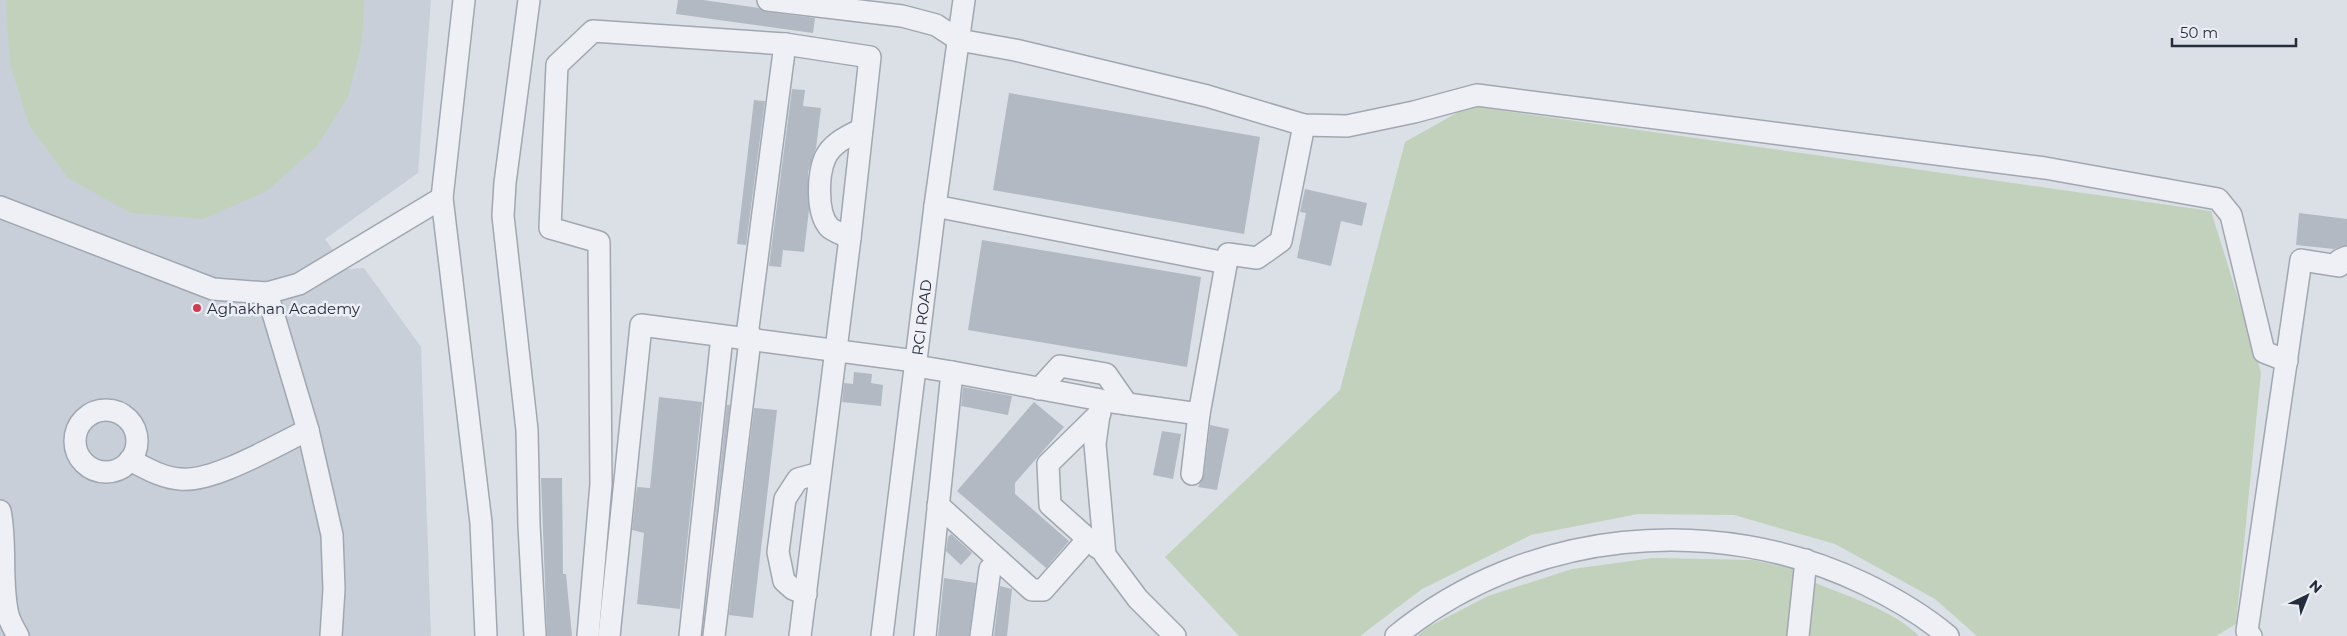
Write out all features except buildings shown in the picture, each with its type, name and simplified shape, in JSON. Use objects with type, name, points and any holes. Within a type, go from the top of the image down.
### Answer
[{"type":"street","points":[[464,0],[442,198],[481,523],[486,636]]},
{"type":"street","points":[[529,0],[505,183],[503,216],[527,430],[529,525],[535,636]]},
{"type":"street","points":[[768,0],[902,16],[936,25],[959,40],[1015,50],[1198,94],[1304,125],[1347,126],[1414,112],[1477,95],[2045,168],[2218,200],[2231,214],[2264,352],[2287,361]]},
{"type":"street","name":"RCI ROAD","points":[[882,636],[935,206],[964,0]]},
{"type":"street","points":[[588,636],[601,484],[599,242],[550,228],[558,65],[594,31],[784,44],[870,57],[850,238],[800,636]]},
{"type":"street","points":[[714,636],[750,340],[748,328],[784,44]]},
{"type":"street","points":[[1192,474],[1199,414],[1228,254],[1257,258],[1280,241],[1304,125]]},
{"type":"street","points":[[850,238],[829,227],[819,194],[821,174],[825,157],[834,146],[862,129]]},
{"type":"street","points":[[0,207],[213,288],[267,293],[299,284],[442,198]]},
{"type":"street","points":[[935,206],[1226,263]]},
{"type":"street","points":[[2246,634],[2301,260],[2339,266],[2340,260],[2347,257]]},
{"type":"street","points":[[267,293],[308,430],[332,535],[334,589],[331,636]]},
{"type":"street","points":[[609,636],[642,325],[916,364],[1039,389],[1100,406],[1127,404],[1199,414]]},
{"type":"street","points":[[690,636],[722,336]]},
{"type":"street","points":[[1039,389],[1060,366],[1106,374],[1127,404]]},
{"type":"street","points":[[925,636],[952,372]]},
{"type":"street","points":[[1100,406],[1048,464],[1050,505],[1105,555],[1138,599],[1175,636]]},
{"type":"street","points":[[1100,406],[1095,444],[1105,555]]},
{"type":"street","points":[[130,460],[158,474],[179,479],[197,479],[218,472],[308,430]]},
{"type":"street","points":[[806,594],[793,589],[784,581],[778,552],[785,499],[798,479],[820,473]]},
{"type":"street","points":[[938,505],[1032,590],[1043,590],[1088,539]]},
{"type":"street","points":[[0,511],[4,532],[4,588],[8,617],[18,636]]},
{"type":"street","points":[[1396,636],[1415,621],[1462,591],[1513,568],[1566,551],[1620,541],[1676,538],[1732,542],[1786,554],[1839,571],[1889,596],[1948,636]]},
{"type":"street","points":[[1798,636],[1806,560]]},
{"type":"street","points":[[981,636],[990,569],[1000,561]]},
{"type":"shaded area","name":"Aghakhan Academy","points":[[0,0],[431,0],[418,173],[325,239],[347,269],[364,268],[421,347],[431,636],[0,636]]},
{"type":"green space","points":[[6,0],[364,0],[362,42],[348,97],[316,147],[267,191],[203,219],[131,213],[68,178],[29,125],[10,64]]},
{"type":"green space","points":[[1469,106],[2211,211],[2261,372],[2236,624],[2216,636],[1977,636],[1935,599],[1835,544],[1734,515],[1638,514],[1531,535],[1422,589],[1360,636],[1239,636],[1165,557],[1340,390],[1405,142]]},
{"type":"green space","points":[[1653,558],[1753,560],[1796,570],[1787,636],[1417,636],[1430,626],[1488,596],[1572,569]]},
{"type":"green space","points":[[1813,582],[1883,611],[1919,636],[1806,636]]},
{"type":"place","name":"Aghakhan Academy","points":[[197,308]]}]
